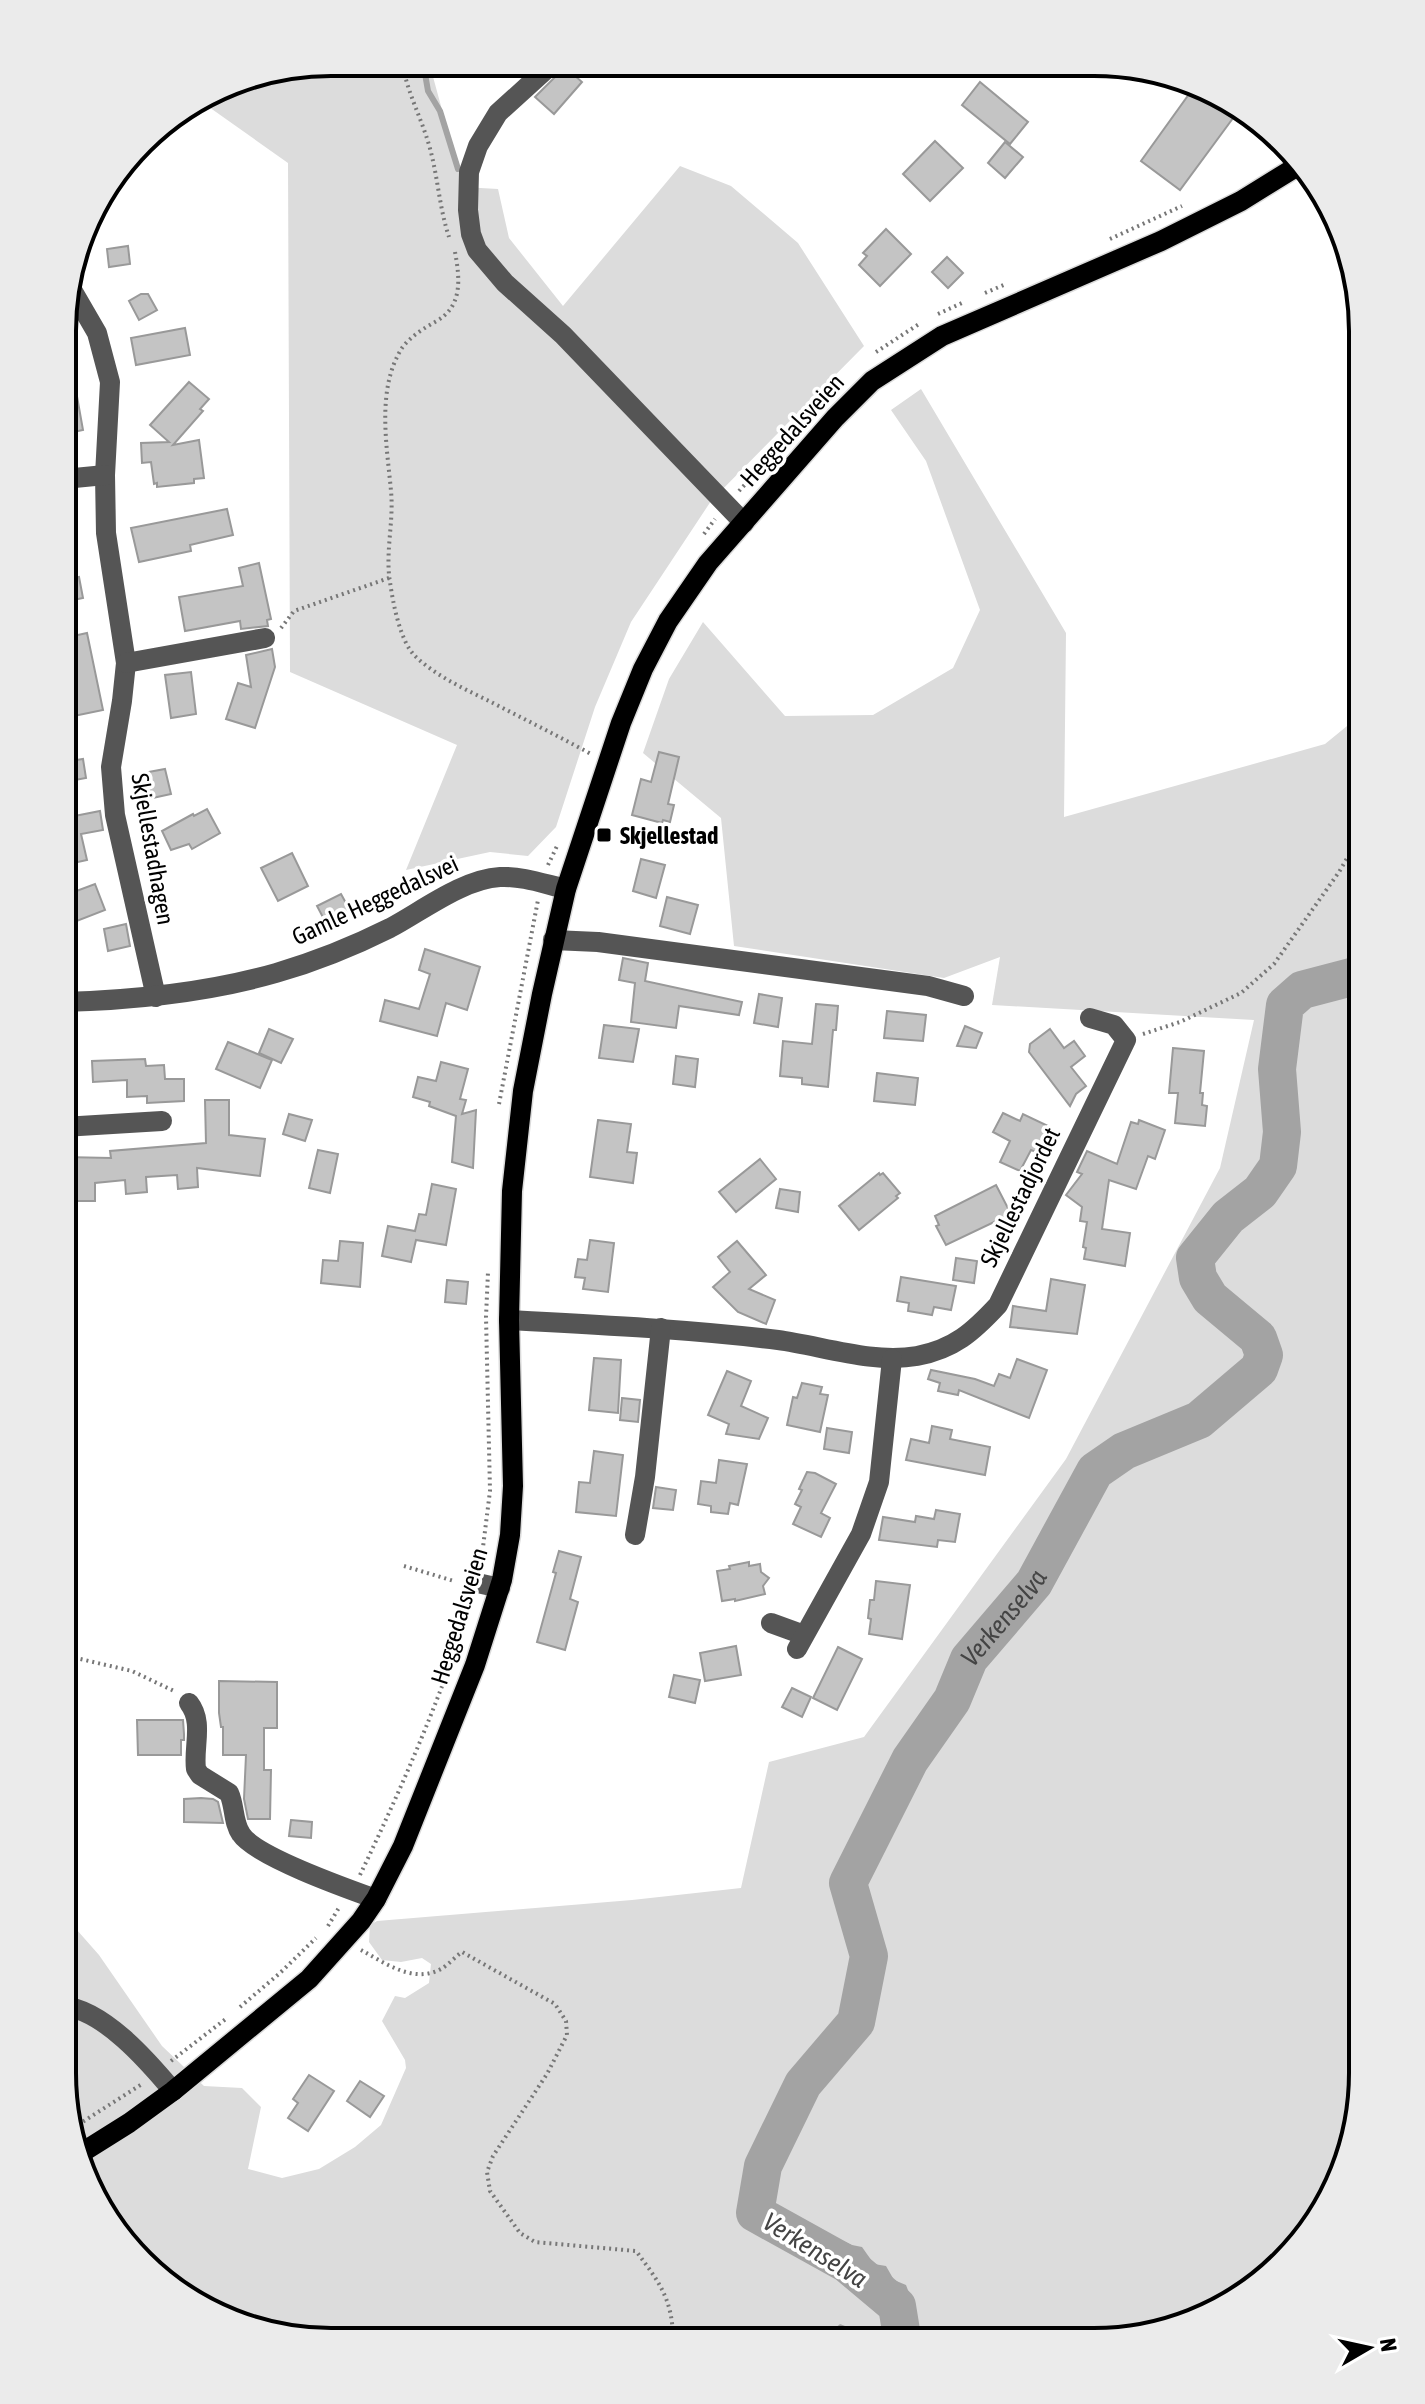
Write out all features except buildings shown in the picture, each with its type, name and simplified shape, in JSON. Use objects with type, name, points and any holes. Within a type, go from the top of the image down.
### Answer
[{"type":"main road","name":"Heggedalsveien","points":[[88,2149],[173,2091],[309,1979],[345,1940],[376,1899],[403,1846],[475,1665],[500,1588],[510,1535],[513,1486],[509,1320],[513,1177],[523,1091],[566,889],[621,723],[643,669],[668,621],[708,563],[835,418],[872,381],[942,336],[1161,241],[1241,201],[1291,170]]},
{"type":"street","points":[[539,76],[498,113],[478,146],[469,172],[468,210],[474,244],[505,283],[563,335],[744,523]]},
{"type":"street","name":"Skjellestadhagen","points":[[78,300],[97,333],[110,382],[105,475],[106,533],[126,663],[111,767],[115,815],[156,997]]},
{"type":"street","points":[[76,478],[105,475]]},
{"type":"street","points":[[126,663],[265,638]]},
{"type":"street","name":"Gamle Heggedalsvei","points":[[76,1001],[156,997],[276,973],[340,951],[484,879],[523,878],[566,889]]},
{"type":"street","points":[[553,940],[598,942],[912,983],[964,996]]},
{"type":"street","points":[[1090,1018],[1114,1025],[1126,1040]]},
{"type":"street","name":"Skjellestadjordet","points":[[509,1320],[661,1328],[780,1340],[892,1359],[939,1350],[961,1340],[998,1305],[1126,1040]]},
{"type":"street","points":[[76,1126],[162,1121]]},
{"type":"street","points":[[635,1535],[645,1477],[661,1328]]},
{"type":"street","points":[[771,1623],[801,1642],[861,1534],[879,1482],[892,1359]]},
{"type":"street","points":[[475,1582],[500,1588]]},
{"type":"street","points":[[189,1703],[197,1722],[196,1769],[200,1775],[229,1793],[238,1831],[246,1840],[276,1857],[376,1899]]},
{"type":"street","points":[[76,2008],[105,2022],[173,2091]]},
{"type":"path","points":[[405,76],[429,145],[441,213],[455,253],[459,293],[450,310],[403,347],[392,373],[386,405],[386,440],[393,504],[389,578],[397,620],[413,655],[454,684],[584,750]]},
{"type":"path","points":[[1100,244],[1193,201]]},
{"type":"path","points":[[983,294],[1006,284]]},
{"type":"path","points":[[933,317],[973,298]]},
{"type":"path","points":[[874,353],[921,323]]},
{"type":"path","points":[[702,537],[805,418]]},
{"type":"path","points":[[265,638],[282,627],[294,611],[389,578]]},
{"type":"path","points":[[587,767],[591,754]]},
{"type":"path","points":[[498,1116],[500,1088],[542,883],[551,856],[565,833]]},
{"type":"path","points":[[1126,1040],[1180,1022],[1241,993],[1274,964],[1349,855]]},
{"type":"path","points":[[326,1928],[359,1878],[385,1823],[453,1660],[475,1582],[490,1491],[486,1317],[488,1269]]},
{"type":"path","points":[[404,1566],[451,1580],[475,1582]]},
{"type":"path","points":[[76,1658],[132,1671],[168,1687],[189,1703]]},
{"type":"path","points":[[81,2123],[144,2083],[280,1973],[317,1937]]},
{"type":"path","points":[[345,1940],[393,1968],[414,1975],[440,1970],[462,1952],[555,2004],[566,2021],[567,2035],[547,2074],[493,2156],[487,2172],[490,2191],[520,2233],[535,2242],[636,2251],[661,2284],[673,2316],[673,2328]]},
{"type":"shaded area","points":[[433,76],[463,187],[498,189],[509,238],[563,306],[680,166],[731,186],[798,243],[864,346],[711,501],[631,622],[595,707],[556,827],[528,856],[490,852],[406,870],[457,745],[290,672],[288,163],[209,107],[233,95],[297,78]]},
{"type":"shaded area","points":[[921,389],[1066,633],[1064,817],[1325,744],[1349,725],[1348,2090],[1344,2123],[1335,2155],[1315,2201],[1296,2228],[1249,2275],[1222,2294],[1192,2309],[1128,2326],[845,2328],[840,2324],[835,2328],[331,2328],[297,2326],[233,2309],[203,2294],[151,2253],[110,2201],[95,2171],[78,2107],[76,1929],[99,1955],[162,2046],[204,2086],[242,2088],[261,2107],[248,2169],[282,2178],[319,2169],[355,2147],[381,2125],[406,2068],[405,2060],[382,2021],[395,1996],[405,1998],[429,1983],[431,1964],[422,1958],[401,1962],[382,1960],[369,1942],[370,1925],[377,1921],[741,1888],[769,1762],[864,1737],[1066,1459],[1220,1168],[1254,1020],[992,1005],[1000,957],[944,978],[734,946],[721,818],[643,753],[669,679],[703,622],[785,716],[873,715],[953,668],[980,610],[926,461],[891,410]]},
{"type":"water","points":[[803,2231],[826,2233],[862,2247],[874,2264],[886,2266],[894,2280],[906,2285],[911,2298],[911,2328],[889,2328],[888,2321],[873,2303],[857,2294],[830,2268],[800,2247]]},
{"type":"waterway","points":[[425,76],[428,91],[440,111],[458,169]]},
{"type":"waterway","name":"Verkenselva","points":[[901,2328],[897,2306],[847,2264],[755,2213],[763,2166],[803,2084],[856,2022],[869,1956],[848,1883],[910,1760],[952,1700],[969,1659],[1034,1583],[1095,1471],[1124,1451],[1199,1420],[1259,1369],[1264,1355],[1258,1338],[1210,1298],[1198,1278],[1195,1258],[1228,1217],[1260,1192],[1278,1166],[1282,1132],[1277,1069],[1285,1005],[1302,990],[1349,978]]},
{"type":"place","name":"Skjellestad","points":[[604,835]]}]
